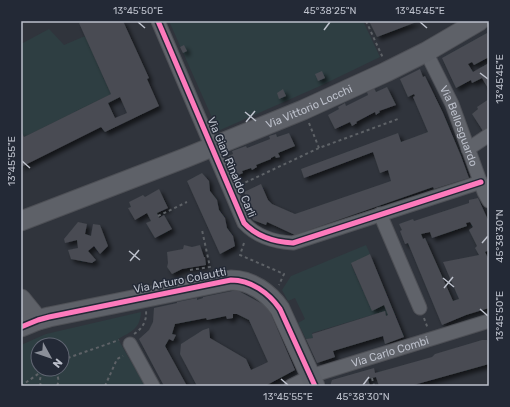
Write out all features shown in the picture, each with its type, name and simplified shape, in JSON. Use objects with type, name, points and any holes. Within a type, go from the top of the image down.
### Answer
[{"type":"main road","name":"Via Vittorio Locchi","points":[[21,221],[303,110],[426,52],[479,21]]},
{"type":"main road","name":"Via Arturo Colautti","points":[[29,323],[231,280],[241,280],[264,291],[277,304],[313,381]]},
{"type":"main road","points":[[21,299],[29,323]]},
{"type":"street","name":"Via Gian Rinaldo Carli","points":[[158,21],[244,223],[252,232],[280,243],[293,243],[480,182]]},
{"type":"street","name":"Via Bellosguardo","points":[[426,52],[452,104],[480,182],[489,201]]},
{"type":"street","points":[[468,149],[489,135]]},
{"type":"street","points":[[380,214],[421,311]]},
{"type":"street","name":"Via Carlo Combi","points":[[291,386],[313,381],[489,321]]},
{"type":"street","points":[[128,343],[153,386]]},
{"type":"path","points":[[366,21],[384,61]]},
{"type":"path","points":[[306,118],[319,148]]},
{"type":"path","points":[[237,186],[319,148],[398,119]]},
{"type":"path","points":[[158,216],[187,202]]},
{"type":"path","points":[[190,270],[210,267],[202,230]]},
{"type":"path","points":[[244,243],[240,254],[284,274],[277,290]]},
{"type":"path","points":[[105,386],[117,359],[144,324],[146,315],[145,305]]},
{"type":"path","points":[[421,311],[429,332]]},
{"type":"path","points":[[70,358],[128,343]]},
{"type":"path","points":[[21,386],[34,377]]},
{"type":"path","points":[[372,378],[374,386]]},
{"type":"shaded area","points":[[169,21],[363,21],[380,57],[320,86],[218,131]]},
{"type":"shaded area","points":[[49,29],[64,45],[85,36],[111,94],[24,137],[21,131],[21,44]]},
{"type":"shaded area","points":[[366,245],[370,254],[351,264],[372,310],[384,305],[388,315],[386,316],[385,311],[312,333],[313,338],[306,339],[298,323],[305,319],[295,298],[288,301],[282,290],[291,276]]},
{"type":"shaded area","points":[[141,312],[137,326],[131,332],[118,339],[145,386],[21,386],[21,345],[30,341],[30,377],[70,377],[70,337],[39,337],[46,334]]},
{"type":"building","points":[[82,21],[123,21],[149,78],[147,79],[159,106],[105,132],[101,127],[21,167],[21,131],[24,137],[111,94],[79,23]],"holes":[[[120,97],[127,113],[115,118],[108,103]]]},
{"type":"building","points":[[369,21],[419,21],[377,37]]},
{"type":"building","points":[[487,33],[489,37],[489,57],[474,65],[472,62],[468,64],[473,72],[489,63],[489,90],[482,78],[472,83],[471,80],[456,88],[442,58]]},
{"type":"building","points":[[184,45],[187,51],[183,53],[180,47]]},
{"type":"building","points":[[420,69],[443,113],[469,178],[434,189],[433,187],[295,235],[267,222],[266,225],[253,220],[244,197],[246,197],[244,192],[261,184],[268,200],[272,204],[295,214],[391,181],[388,170],[380,173],[373,152],[304,178],[301,169],[398,133],[401,142],[428,132],[413,97],[415,96],[414,94],[408,97],[400,79]]},
{"type":"building","points":[[322,71],[325,78],[318,81],[315,74]]},
{"type":"building","points":[[387,87],[396,105],[379,111],[380,112],[376,115],[375,112],[356,122],[357,123],[352,126],[350,122],[335,129],[328,115],[339,109],[338,107],[345,103],[346,106],[368,95],[367,92],[374,88],[376,92]]},
{"type":"building","points":[[283,89],[286,96],[279,99],[277,93]]},
{"type":"building","points":[[489,99],[489,127],[483,131],[472,114],[478,109],[477,107]]},
{"type":"building","points":[[289,133],[295,146],[278,153],[280,157],[276,158],[275,156],[256,165],[257,167],[252,170],[251,168],[242,171],[243,173],[236,176],[228,156],[233,154],[232,151],[246,146],[247,148],[270,139],[269,136],[276,134],[277,137]]},
{"type":"building","points":[[202,173],[209,181],[210,191],[217,200],[219,210],[225,218],[227,228],[233,236],[235,246],[220,254],[187,181]]},
{"type":"building","points":[[159,189],[168,208],[157,213],[159,218],[164,215],[172,229],[155,238],[146,223],[151,221],[147,213],[135,220],[128,208],[131,207],[129,202],[143,195],[145,197]]},
{"type":"building","points":[[478,198],[489,222],[489,250],[485,252],[489,260],[489,308],[466,315],[442,325],[408,243],[405,244],[399,224],[413,219],[414,221],[469,203],[469,200]],"holes":[[[470,222],[473,227],[469,230],[477,246],[475,248],[479,255],[443,262],[459,299],[453,301],[425,238],[423,239],[421,234],[430,232],[432,238],[467,226],[466,223]]]},
{"type":"building","points":[[78,222],[87,224],[85,234],[91,236],[93,224],[100,225],[108,246],[100,254],[94,246],[88,251],[96,260],[92,263],[71,259],[68,250],[78,248],[77,240],[65,243],[64,239]]},
{"type":"building","points":[[184,245],[192,247],[200,245],[205,257],[206,265],[182,269],[172,274],[167,267],[167,252],[183,249]]},
{"type":"building","points":[[370,254],[404,337],[385,344],[383,336],[333,351],[335,357],[317,363],[306,339],[313,338],[312,334],[385,311],[386,316],[388,315],[384,305],[372,311],[351,263]]},
{"type":"building","points":[[237,290],[268,307],[295,370],[265,386],[197,386],[180,354],[181,344],[203,330],[209,328],[210,338],[246,359],[251,370],[268,362],[249,320],[237,314],[233,314],[233,318],[227,319],[226,316],[207,320],[206,318],[175,324],[172,334],[176,335],[173,341],[169,339],[165,346],[187,386],[164,386],[139,339],[149,330],[153,322],[154,308],[197,298],[197,300],[203,297]]},
{"type":"building","points":[[482,340],[487,340],[489,348],[489,364],[410,386],[379,386],[376,377],[368,379],[370,386],[330,386],[332,380],[374,368],[375,373],[432,357],[435,354]]},
{"type":"cycle path","points":[[158,21],[244,223],[254,232],[266,238],[293,243],[481,182]]},
{"type":"cycle path","points":[[21,327],[49,317],[231,280],[246,282],[259,288],[271,298],[280,309],[315,386]]}]
